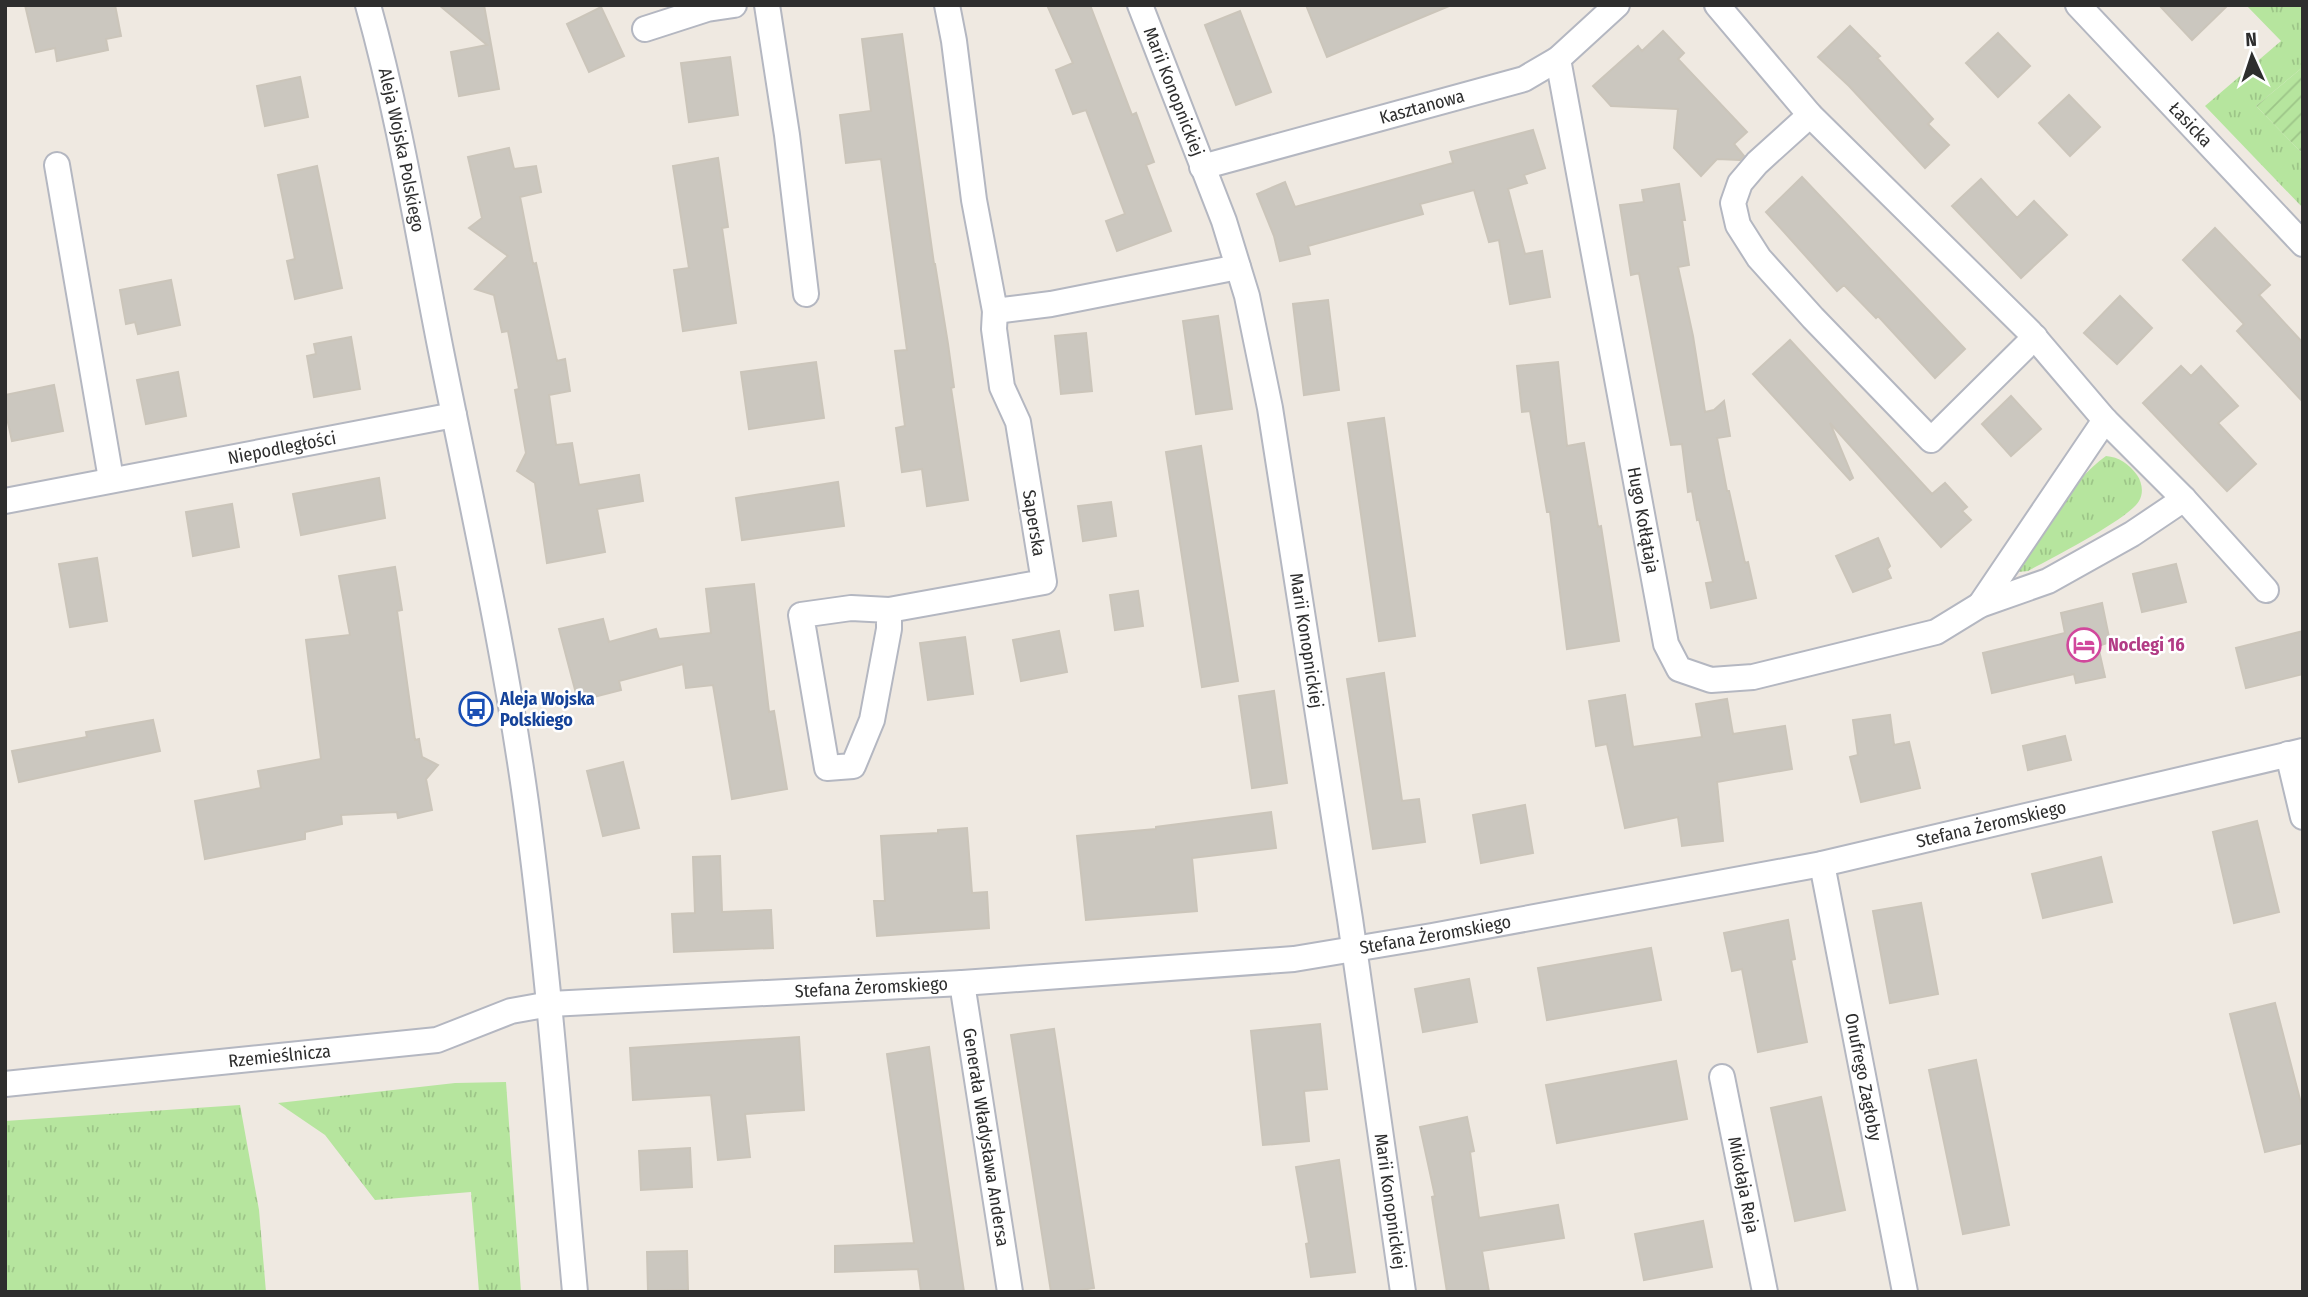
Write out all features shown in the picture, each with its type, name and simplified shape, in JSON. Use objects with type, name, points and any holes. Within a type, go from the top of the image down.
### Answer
[{"type":"street","name":"Aleja Wojska Polskiego","points":[[368,5],[408,171],[497,632],[521,776],[550,1004],[575,1292]]},
{"type":"street","points":[[645,29],[707,9],[734,5]]},
{"type":"street","points":[[767,5],[787,135],[806,294]]},
{"type":"street","name":"Saperska","points":[[889,610],[889,629],[872,720],[853,766],[827,768],[801,615],[851,608],[889,610],[1044,582],[1018,422],[1002,387],[994,329],[995,311],[974,200],[947,5]]},
{"type":"street","name":"Marii Konopnickiej","points":[[1140,5],[1224,221],[1247,296],[1270,408],[1403,1292]]},
{"type":"street","name":"Kasztanowa","points":[[1202,167],[1524,79],[1558,59],[1617,5]]},
{"type":"street","points":[[1717,5],[1810,115],[2035,337],[2105,420],[2184,499],[2266,590]]},
{"type":"street","name":"Łasicka","points":[[2078,5],[2303,244]]},
{"type":"street","name":"Hugo Kołłątaja","points":[[1558,59],[1665,644],[1679,669],[1711,680],[1753,677],[1936,632],[1980,604],[2048,580],[2132,534],[2184,499]]},
{"type":"street","points":[[1810,115],[1740,183],[1733,203],[1738,225],[1759,258],[1931,440],[2035,337]]},
{"type":"street","points":[[57,164],[111,479]]},
{"type":"street","points":[[995,311],[1051,304],[1238,267]]},
{"type":"street","name":"Niepodległości","points":[[5,501],[454,415]]},
{"type":"street","name":"Hugo Kołłątaja","points":[[1980,604],[2105,420]]},
{"type":"street","points":[[2295,752],[2303,817]]},
{"type":"street","name":"Stefana Żeromskiego","points":[[550,1004],[962,983],[1294,959],[1822,864],[2295,752]]},
{"type":"street","name":"Onufrego Zagłoby","points":[[1822,864],[1905,1292]]},
{"type":"street","name":"Generała Władysława Andersa","points":[[962,983],[1010,1292]]},
{"type":"street","name":"Rzemieślnicza","points":[[5,1084],[437,1040],[511,1011],[550,1004]]},
{"type":"street","name":"Mikołaja Reja","points":[[1722,1077],[1765,1292]]},
{"type":"green space","points":[[2246,5],[2303,5],[2303,67],[2256,106],[2303,154],[2303,208],[2205,106],[2281,41]]},
{"type":"green space","points":[[2303,67],[2303,154],[2256,106]]},
{"type":"green space","points":[[2106,456],[2123,462],[2137,475],[2142,488],[2139,501],[2121,518],[2088,538],[2028,571],[2018,572],[2015,566],[2057,507],[2093,466]]},
{"type":"green space","points":[[506,1082],[521,1292],[479,1292],[471,1192],[375,1200],[325,1135],[278,1103],[455,1083]]},
{"type":"green space","points":[[240,1105],[259,1210],[266,1292],[5,1292],[5,1121]]},
{"type":"building","points":[[25,5],[115,5],[121,36],[106,39],[108,50],[57,61],[55,48],[36,52]]},
{"type":"building","points":[[439,5],[484,5],[499,89],[459,96],[451,52],[487,45]]},
{"type":"building","points":[[1047,5],[1090,5],[1132,115],[1136,113],[1154,162],[1146,165],[1171,231],[1117,251],[1106,221],[1125,214],[1086,110],[1073,114],[1056,70],[1073,63]]},
{"type":"building","points":[[1306,5],[1449,5],[1449,6],[1327,57]]},
{"type":"building","points":[[2159,5],[2228,5],[2192,40]]},
{"type":"building","points":[[601,7],[624,56],[589,72],[567,24]]},
{"type":"building","points":[[1240,11],[1271,92],[1236,105],[1205,25]]},
{"type":"building","points":[[1850,26],[1880,56],[1877,58],[1933,119],[1928,124],[1949,145],[1925,168],[1849,86],[1818,57]]},
{"type":"building","points":[[1663,31],[1684,53],[1678,59],[1747,132],[1734,144],[1744,156],[1740,160],[1717,159],[1701,176],[1674,148],[1678,109],[1611,106],[1593,86],[1638,46],[1642,51]]},
{"type":"building","points":[[1998,33],[2030,66],[1998,97],[1966,63]]},
{"type":"building","points":[[902,34],[968,500],[927,506],[922,469],[902,472],[896,428],[905,426],[895,351],[907,350],[881,159],[846,163],[840,115],[871,111],[862,39]]},
{"type":"building","points":[[730,57],[738,115],[689,122],[681,63]]},
{"type":"building","points":[[300,77],[308,117],[265,126],[257,86]]},
{"type":"building","points":[[2069,95],[2100,127],[2070,156],[2039,123]]},
{"type":"building","points":[[1533,130],[1545,168],[1524,175],[1527,183],[1508,189],[1525,254],[1542,251],[1550,297],[1510,304],[1499,240],[1489,242],[1474,190],[1420,204],[1423,214],[1308,246],[1310,254],[1280,261],[1274,236],[1257,194],[1285,182],[1295,207],[1453,163],[1450,152]]},
{"type":"building","points":[[509,148],[514,169],[536,166],[541,192],[520,197],[557,361],[565,359],[570,391],[549,395],[556,445],[572,443],[579,485],[639,475],[643,501],[597,509],[605,552],[547,563],[535,483],[517,471],[526,453],[515,390],[519,389],[508,331],[502,332],[494,295],[475,289],[508,256],[469,228],[482,218],[468,157]]},
{"type":"building","points":[[718,158],[728,227],[722,228],[736,323],[683,331],[674,270],[689,268],[673,166]]},
{"type":"building","points":[[317,166],[342,288],[295,299],[287,261],[295,259],[278,175]]},
{"type":"building","points":[[1802,177],[1965,349],[1935,378],[1878,316],[1876,318],[1844,285],[1837,291],[1766,212]]},
{"type":"building","points":[[1981,179],[2017,218],[2034,201],[2067,235],[2021,278],[1952,206]]},
{"type":"building","points":[[1679,184],[1689,265],[1678,267],[1693,336],[1705,412],[1714,410],[1724,401],[1730,436],[1717,438],[1727,491],[1756,598],[1711,608],[1706,583],[1713,582],[1699,519],[1697,520],[1692,491],[1688,492],[1682,444],[1671,445],[1639,273],[1631,275],[1620,205],[1644,202],[1642,190]]},
{"type":"building","points":[[2215,228],[2270,285],[2259,295],[2303,343],[2303,402],[2237,331],[2244,324],[2183,260]]},
{"type":"building","points":[[171,280],[180,325],[138,334],[135,322],[126,324],[120,290]]},
{"type":"building","points":[[2120,296],[2152,328],[2117,364],[2084,333]]},
{"type":"building","points":[[1328,300],[1339,390],[1304,395],[1293,304]]},
{"type":"building","points":[[1218,316],[1232,409],[1196,414],[1183,321]]},
{"type":"building","points":[[1086,333],[1092,391],[1061,394],[1055,336]]},
{"type":"building","points":[[351,337],[360,389],[314,397],[307,356],[316,354],[314,344]]},
{"type":"building","points":[[1790,340],[1932,494],[1945,483],[1967,507],[1962,511],[1971,520],[1941,547],[1830,423],[1853,478],[1850,480],[1753,374]]},
{"type":"building","points":[[816,362],[824,418],[749,429],[741,372]]},
{"type":"building","points":[[1558,362],[1567,446],[1584,443],[1598,527],[1601,526],[1619,641],[1567,649],[1550,512],[1547,512],[1530,411],[1522,412],[1517,366]]},
{"type":"building","points":[[2181,366],[2191,376],[2201,366],[2238,406],[2218,423],[2256,464],[2227,491],[2143,403]]},
{"type":"building","points":[[178,372],[186,416],[146,424],[137,380]]},
{"type":"building","points":[[54,385],[63,431],[12,441],[5,409],[5,395]]},
{"type":"building","points":[[2011,396],[2041,429],[2011,456],[1982,424]]},
{"type":"building","points":[[1384,418],[1415,636],[1379,641],[1348,423]]},
{"type":"building","points":[[1201,446],[1238,681],[1202,687],[1166,452]]},
{"type":"building","points":[[379,478],[385,518],[301,535],[293,494]]},
{"type":"building","points":[[838,482],[844,526],[742,540],[736,498]]},
{"type":"building","points":[[1111,502],[1116,536],[1083,541],[1078,506]]},
{"type":"building","points":[[232,504],[239,547],[193,556],[186,512]]},
{"type":"building","points":[[1878,538],[1890,566],[1887,569],[1891,578],[1853,592],[1836,556]]},
{"type":"building","points":[[97,558],[107,621],[70,627],[59,564]]},
{"type":"building","points":[[2176,564],[2186,602],[2142,612],[2133,574]]},
{"type":"building","points":[[395,567],[402,610],[397,611],[415,740],[419,739],[422,757],[438,765],[426,779],[432,810],[398,818],[397,812],[341,815],[342,824],[305,832],[305,839],[205,859],[195,801],[261,788],[258,771],[321,759],[306,640],[350,635],[339,576]]},
{"type":"building","points":[[754,584],[769,712],[774,711],[787,789],[732,799],[713,685],[686,688],[683,664],[619,681],[621,690],[578,701],[559,629],[603,619],[609,642],[656,629],[659,639],[711,633],[706,589]]},
{"type":"building","points":[[1138,591],[1143,626],[1115,630],[1110,595]]},
{"type":"building","points":[[2102,603],[2110,642],[2098,646],[2105,677],[2076,683],[2074,674],[1992,693],[1983,653],[2065,633],[2061,613]]},
{"type":"building","points":[[1059,631],[1067,672],[1021,681],[1013,640]]},
{"type":"building","points":[[2303,631],[2303,674],[2246,688],[2236,648]]},
{"type":"building","points":[[965,637],[973,694],[928,700],[920,643]]},
{"type":"building","points":[[1384,673],[1402,801],[1419,799],[1425,842],[1373,849],[1347,679]]},
{"type":"building","points":[[1274,691],[1287,783],[1252,788],[1239,696]]},
{"type":"building","points":[[1625,695],[1633,747],[1702,737],[1696,704],[1727,699],[1733,734],[1785,726],[1792,769],[1717,782],[1723,841],[1682,846],[1678,817],[1625,828],[1607,744],[1596,746],[1589,701]]},
{"type":"building","points":[[1890,715],[1894,745],[1909,742],[1920,788],[1861,802],[1850,757],[1858,755],[1853,720]]},
{"type":"building","points":[[153,720],[160,751],[19,782],[12,751],[87,737],[86,732]]},
{"type":"building","points":[[2065,736],[2071,760],[2028,770],[2023,746]]},
{"type":"building","points":[[623,762],[639,828],[603,836],[587,771]]},
{"type":"building","points":[[1525,805],[1533,853],[1481,863],[1473,815]]},
{"type":"building","points":[[1271,812],[1276,848],[1192,858],[1197,911],[1086,920],[1077,836],[1156,829]]},
{"type":"building","points":[[2257,821],[2279,912],[2234,923],[2213,832]]},
{"type":"building","points":[[967,828],[972,893],[987,892],[989,928],[877,936],[874,901],[885,901],[881,836],[938,833],[938,830]]},
{"type":"building","points":[[720,856],[722,912],[771,910],[773,948],[674,952],[672,914],[695,913],[693,857]]},
{"type":"building","points":[[2101,857],[2112,902],[2043,918],[2032,874]]},
{"type":"building","points":[[1921,903],[1938,994],[1890,1003],[1873,911]]},
{"type":"building","points":[[1788,920],[1795,959],[1791,960],[1807,1042],[1758,1052],[1742,969],[1732,971],[1724,933]]},
{"type":"building","points":[[1651,948],[1661,1000],[1547,1020],[1538,968]]},
{"type":"building","points":[[1469,979],[1477,1022],[1423,1032],[1415,989]]},
{"type":"building","points":[[2275,1003],[2303,1111],[2303,1143],[2265,1152],[2230,1014]]},
{"type":"building","points":[[1320,1024],[1327,1089],[1304,1091],[1309,1141],[1263,1145],[1251,1031]]},
{"type":"building","points":[[1054,1029],[1094,1288],[1070,1292],[1051,1292],[1011,1035]]},
{"type":"building","points":[[799,1037],[804,1110],[745,1114],[750,1157],[718,1160],[711,1095],[633,1100],[630,1048]]},
{"type":"building","points":[[929,1047],[964,1292],[921,1292],[918,1269],[835,1272],[835,1246],[914,1243],[887,1054]]},
{"type":"building","points":[[1976,1060],[2009,1225],[1963,1234],[1929,1070]]},
{"type":"building","points":[[1676,1061],[1687,1119],[1557,1143],[1546,1085]]},
{"type":"building","points":[[1821,1097],[1845,1210],[1795,1221],[1771,1108]]},
{"type":"building","points":[[1467,1117],[1474,1151],[1470,1152],[1479,1218],[1558,1205],[1564,1238],[1482,1251],[1489,1292],[1447,1292],[1432,1197],[1435,1196],[1420,1127]]},
{"type":"building","points":[[690,1148],[692,1187],[641,1190],[639,1151]]},
{"type":"building","points":[[1339,1160],[1355,1272],[1311,1277],[1306,1244],[1309,1243],[1296,1167]]},
{"type":"building","points":[[1703,1221],[1712,1267],[1644,1280],[1635,1234]]},
{"type":"building","points":[[687,1251],[688,1290],[648,1291],[647,1252]]},
{"type":"place","name":"Noclegi 16","points":[[2084,645]]},
{"type":"place","name":"Aleja Wojska Polskiego","points":[[476,709]]}]
